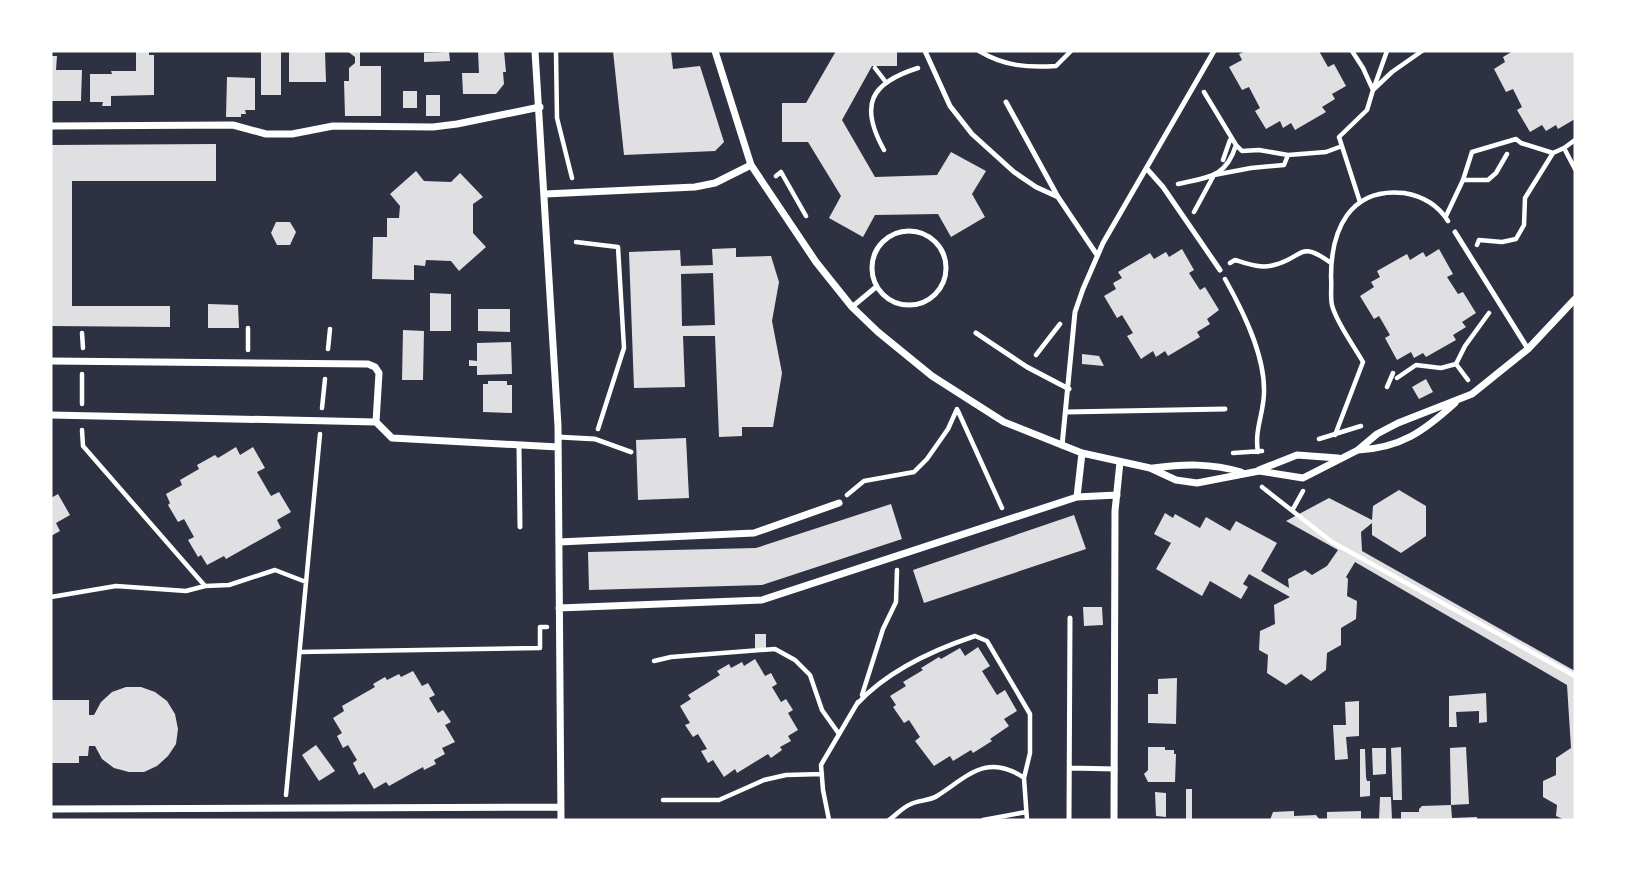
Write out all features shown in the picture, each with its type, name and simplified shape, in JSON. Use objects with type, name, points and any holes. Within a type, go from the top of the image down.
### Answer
[{"type":"street","points":[[536,51],[558,437],[561,820]]},
{"type":"street","points":[[715,51],[751,165],[810,254],[852,307],[899,351],[961,397],[1004,422],[1082,453],[1150,468],[1176,480],[1197,483],[1242,472],[1259,471],[1303,478],[1358,450],[1377,434],[1398,423],[1477,391],[1528,349],[1575,299]]},
{"type":"street","points":[[51,126],[233,125],[266,134],[292,134],[333,126],[433,127],[540,107]]},
{"type":"street","points":[[545,194],[695,187],[715,183],[751,165]]},
{"type":"street","points":[[51,360],[368,364],[379,373],[376,422]]},
{"type":"street","points":[[1358,450],[1383,449],[1406,439],[1435,421],[1456,401]]},
{"type":"street","points":[[51,415],[376,422],[392,438],[558,447]]},
{"type":"street","points":[[1077,497],[1082,453]]},
{"type":"street","points":[[1259,471],[1297,455],[1339,458]]},
{"type":"street","points":[[1114,820],[1115,511],[1120,462]]},
{"type":"street","points":[[1150,468],[1196,464],[1242,472]]},
{"type":"street","points":[[559,608],[762,600],[1077,497],[1117,495]]},
{"type":"street","points":[[559,542],[754,533],[839,503]]},
{"type":"street","points":[[51,809],[561,807]]},
{"type":"lane","points":[[925,51],[950,106],[972,134],[1014,172],[1036,187],[1058,197]]},
{"type":"lane","points":[[1062,446],[1075,312],[1097,255],[1214,51]]},
{"type":"lane","points":[[1006,102],[1058,197],[1097,255]]},
{"type":"lane","points":[[1147,169],[1163,187],[1220,270]]},
{"type":"lane","points":[[906,230],[919,231],[940,246],[947,269],[939,291],[929,300],[918,304],[894,303],[876,287],[872,262],[875,250],[883,240],[906,230]]},
{"type":"lane","points":[[1455,232],[1528,349]]},
{"type":"lane","points":[[852,307],[876,287]]},
{"type":"lane","points":[[976,333],[1027,367],[1069,389]]},
{"type":"lane","points":[[1066,412],[1225,409]]},
{"type":"lane","points":[[558,437],[595,439],[631,452]]},
{"type":"lane","points":[[519,445],[520,527]]},
{"type":"lane","points":[[1069,820],[1070,618]]},
{"type":"lane","points":[[1070,768],[1115,769]]},
{"type":"path","points":[[555,51],[557,118],[575,193]]},
{"type":"path","points":[[979,51],[1025,68],[1056,66],[1071,51]]},
{"type":"path","points":[[1352,51],[1373,90]]},
{"type":"path","points":[[1360,202],[1339,136],[1367,110],[1387,51]]},
{"type":"path","points":[[1373,90],[1392,72],[1422,51]]},
{"type":"path","points":[[884,150],[874,133],[871,121],[872,101],[886,81],[930,65]]},
{"type":"path","points":[[875,68],[886,81]]},
{"type":"path","points":[[1196,80],[1242,151],[1259,150],[1288,155],[1326,152],[1342,146]]},
{"type":"path","points":[[1446,217],[1472,152],[1516,139],[1553,153]]},
{"type":"path","points":[[1223,160],[1230,140]]},
{"type":"path","points":[[1475,263],[1474,252],[1479,240],[1502,242],[1516,239],[1524,225],[1525,198],[1553,153],[1575,140]]},
{"type":"path","points":[[1187,225],[1214,175],[1224,170],[1231,160],[1236,145]]},
{"type":"path","points":[[1564,148],[1575,169]]},
{"type":"path","points":[[1463,180],[1488,180],[1496,173],[1507,154]]},
{"type":"path","points":[[1163,187],[1251,168],[1284,166],[1288,155]]},
{"type":"path","points":[[1334,436],[1363,362],[1332,304],[1331,264],[1336,232],[1345,217],[1360,202],[1389,192],[1414,195],[1426,200],[1446,217],[1455,232]]},
{"type":"path","points":[[576,242],[618,247],[624,348],[595,439]]},
{"type":"path","points":[[1258,452],[1255,437],[1264,393],[1261,371],[1255,344],[1239,304],[1220,270],[1235,260],[1260,267],[1274,266],[1302,251],[1316,252],[1331,264]]},
{"type":"path","points":[[1387,387],[1395,376],[1416,365],[1441,368],[1455,363],[1487,313],[1502,309]]},
{"type":"path","points":[[1027,367],[1056,327],[1075,312]]},
{"type":"path","points":[[285,808],[330,329]]},
{"type":"path","points":[[82,333],[83,446],[205,586]]},
{"type":"path","points":[[848,493],[864,481],[914,472],[941,439],[961,397]]},
{"type":"path","points":[[957,409],[968,428],[1007,519]]},
{"type":"path","points":[[1242,472],[1293,509],[1332,542],[1575,676]]},
{"type":"path","points":[[829,820],[821,765],[866,689],[883,629],[896,602],[898,557]]},
{"type":"path","points":[[51,597],[117,586],[186,590],[229,585],[275,570],[307,582]]},
{"type":"path","points":[[857,704],[876,686],[933,653],[975,636],[987,641],[1030,714],[1030,752],[1024,778],[1027,820]]},
{"type":"path","points":[[300,652],[536,648]]},
{"type":"path","points":[[654,661],[671,657],[775,649],[795,660],[814,681],[822,710],[839,734]]},
{"type":"path","points":[[889,820],[910,804],[935,797],[965,775],[980,768],[1010,768],[1024,778]]},
{"type":"path","points":[[663,800],[719,800],[764,780],[786,775],[822,774]]},
{"type":"path","points":[[983,820],[1027,812]]},
{"type":"building","points":[[136,51],[149,51],[149,55],[154,55],[154,95],[111,96],[111,106],[102,106],[103,102],[90,102],[90,74],[136,71]]},
{"type":"building","points":[[289,51],[325,51],[326,82],[289,82]]},
{"type":"building","points":[[347,51],[360,51],[360,66],[381,66],[381,116],[345,116],[344,81],[349,81],[349,68],[355,63],[355,57]]},
{"type":"building","points":[[478,51],[504,51],[504,84],[496,94],[463,94],[462,73],[479,73]]},
{"type":"building","points":[[613,51],[671,51],[673,69],[700,66],[724,142],[715,151],[624,155]]},
{"type":"building","points":[[836,51],[897,51],[897,66],[872,66],[842,120],[875,177],[937,175],[951,152],[986,171],[972,194],[985,217],[951,237],[938,214],[875,215],[863,237],[829,218],[841,196],[808,142],[782,142],[782,103],[806,103]]},
{"type":"building","points":[[1246,51],[1319,51],[1328,67],[1334,64],[1346,86],[1332,94],[1335,99],[1322,107],[1326,112],[1295,130],[1291,123],[1283,128],[1280,121],[1266,129],[1255,111],[1260,108],[1249,87],[1242,90],[1229,67],[1242,60],[1239,54]]},
{"type":"building","points":[[1513,51],[1575,51],[1575,119],[1558,129],[1556,125],[1546,131],[1542,125],[1530,132],[1517,110],[1522,107],[1513,89],[1506,92],[1494,69],[1505,62],[1503,57]]},
{"type":"building","points":[[261,52],[281,52],[281,95],[261,95]]},
{"type":"building","points":[[449,52],[450,61],[424,62],[424,53]]},
{"type":"building","points":[[51,56],[57,56],[56,70],[82,70],[81,101],[51,101]]},
{"type":"building","points":[[227,77],[255,78],[255,110],[245,110],[246,114],[241,114],[241,117],[226,117]]},
{"type":"building","points":[[403,91],[417,91],[417,108],[403,108]]},
{"type":"building","points":[[426,95],[440,95],[440,116],[426,116]]},
{"type":"building","points":[[216,144],[216,181],[72,181],[72,306],[170,306],[170,327],[51,326],[51,145]]},
{"type":"building","points":[[416,171],[424,181],[451,182],[460,173],[483,197],[473,204],[473,233],[486,247],[459,271],[451,261],[426,260],[425,266],[414,265],[414,280],[372,279],[373,237],[387,237],[387,218],[399,218],[400,206],[390,194]]},
{"type":"building","points":[[276,222],[290,222],[296,232],[290,245],[277,245],[271,233]]},
{"type":"building","points":[[736,248],[736,257],[771,256],[779,282],[772,321],[782,373],[773,427],[742,427],[742,436],[719,437],[715,336],[683,336],[685,387],[634,388],[629,252],[680,250],[681,266],[713,265],[712,249]],"holes":[[[713,273],[715,325],[682,326],[681,274]]]},
{"type":"building","points":[[1182,249],[1194,270],[1189,273],[1200,290],[1205,287],[1219,310],[1207,319],[1210,324],[1197,332],[1200,337],[1168,356],[1165,351],[1156,357],[1153,351],[1141,359],[1127,336],[1133,333],[1122,315],[1117,318],[1104,296],[1116,289],[1113,283],[1122,278],[1118,272],[1150,253],[1154,259],[1166,252],[1169,257]]},
{"type":"building","points":[[1439,249],[1453,274],[1447,277],[1458,294],[1463,292],[1476,313],[1462,322],[1466,327],[1453,335],[1456,340],[1426,357],[1423,353],[1414,358],[1411,352],[1397,360],[1385,338],[1390,335],[1379,316],[1374,319],[1360,296],[1374,287],[1371,282],[1380,277],[1377,271],[1407,254],[1410,260],[1423,252],[1426,257]]},
{"type":"building","points":[[430,293],[451,294],[451,331],[430,331]]},
{"type":"building","points":[[208,304],[238,305],[239,328],[208,328]]},
{"type":"building","points":[[478,309],[510,309],[510,332],[478,331]]},
{"type":"building","points":[[403,330],[424,331],[423,380],[402,380]]},
{"type":"building","points":[[511,342],[512,374],[477,375],[477,366],[469,366],[469,360],[477,361],[477,343]]},
{"type":"building","points":[[1082,354],[1099,356],[1104,366],[1082,364]]},
{"type":"building","points":[[1426,379],[1433,392],[1419,399],[1412,387]]},
{"type":"building","points":[[488,381],[507,381],[507,385],[512,385],[512,413],[483,412],[483,384],[488,384]]},
{"type":"building","points":[[686,438],[689,498],[638,500],[636,440]]},
{"type":"building","points":[[236,447],[240,455],[253,447],[265,468],[257,472],[271,496],[279,492],[291,512],[277,520],[281,528],[226,559],[224,556],[207,565],[201,555],[198,557],[188,540],[194,537],[184,519],[178,522],[168,505],[170,503],[166,494],[182,485],[180,480],[199,469],[197,465],[215,455],[218,458]]},
{"type":"building","points":[[1399,490],[1426,506],[1426,536],[1401,553],[1372,535],[1372,523],[1361,532],[1362,551],[1575,671],[1575,820],[1556,816],[1557,805],[1543,797],[1543,781],[1556,775],[1556,758],[1571,748],[1567,685],[1355,562],[1346,577],[1347,596],[1357,601],[1356,619],[1341,628],[1341,645],[1327,653],[1326,670],[1311,681],[1301,674],[1286,685],[1267,673],[1268,655],[1259,650],[1260,631],[1275,624],[1274,605],[1290,597],[1249,574],[1243,584],[1248,587],[1241,599],[1210,581],[1202,596],[1156,569],[1171,543],[1154,534],[1165,513],[1173,518],[1175,514],[1200,528],[1206,517],[1230,531],[1236,521],[1277,543],[1261,571],[1289,588],[1288,579],[1305,570],[1312,575],[1327,566],[1338,550],[1286,521],[1329,498],[1372,520],[1373,506]]},
{"type":"building","points":[[58,494],[70,515],[56,523],[60,531],[51,536],[51,498]]},
{"type":"building","points":[[891,504],[902,539],[762,585],[589,590],[588,552],[756,548]]},
{"type":"building","points":[[1074,515],[1086,549],[924,603],[913,570]]},
{"type":"building","points":[[1083,607],[1102,607],[1103,625],[1084,626]]},
{"type":"building","points":[[755,634],[766,634],[766,648],[755,649]]},
{"type":"building","points":[[978,647],[990,666],[982,671],[997,695],[1005,690],[1017,711],[1004,719],[1009,726],[990,739],[992,741],[973,753],[971,750],[953,761],[950,756],[934,766],[915,741],[920,737],[909,720],[904,723],[893,707],[896,705],[890,696],[906,686],[903,682],[939,657],[941,659],[960,648],[965,656]]},
{"type":"building","points":[[755,659],[765,676],[771,673],[777,684],[772,687],[781,702],[786,699],[793,710],[788,713],[798,730],[788,736],[791,741],[780,747],[782,750],[771,758],[768,754],[737,773],[735,769],[724,777],[713,760],[708,763],[701,751],[707,749],[698,734],[693,737],[685,725],[690,723],[680,706],[691,699],[688,695],[720,675],[717,671],[729,664],[731,668],[742,662],[744,666]]},
{"type":"building","points":[[413,671],[422,686],[428,683],[435,695],[429,698],[438,713],[443,710],[451,722],[445,725],[455,742],[442,748],[445,754],[434,760],[436,764],[424,770],[423,767],[389,786],[386,782],[374,789],[364,772],[359,775],[353,763],[357,760],[348,745],[343,748],[337,736],[342,733],[333,718],[344,711],[342,706],[375,687],[373,684],[385,677],[387,680],[399,674],[401,677]]},
{"type":"building","points":[[1177,678],[1176,724],[1148,723],[1148,694],[1158,694],[1158,679]]},
{"type":"building","points":[[126,687],[141,687],[155,692],[167,701],[175,714],[178,729],[176,744],[168,756],[157,766],[144,772],[129,772],[114,768],[102,759],[95,746],[89,746],[88,756],[79,756],[79,763],[51,763],[51,700],[89,700],[89,715],[94,715],[101,702],[112,692]]},
{"type":"building","points":[[1486,693],[1487,722],[1479,723],[1479,711],[1456,712],[1457,727],[1449,727],[1449,696]]},
{"type":"building","points":[[1359,701],[1359,736],[1346,737],[1348,759],[1335,760],[1333,725],[1346,725],[1345,702]]},
{"type":"building","points":[[316,745],[335,771],[319,781],[302,755]]},
{"type":"building","points":[[1148,747],[1174,750],[1175,782],[1148,782],[1144,774],[1148,770]]},
{"type":"building","points":[[1401,747],[1402,800],[1393,800],[1391,748]]},
{"type":"building","points":[[1466,747],[1469,804],[1451,805],[1450,748]]},
{"type":"building","points":[[1372,748],[1386,748],[1386,774],[1373,775]]},
{"type":"building","points":[[1360,749],[1365,749],[1370,796],[1360,797]]},
{"type":"building","points":[[1186,789],[1192,789],[1192,820],[1186,820]]},
{"type":"building","points":[[1155,792],[1166,793],[1166,817],[1156,816]]},
{"type":"building","points":[[1380,797],[1391,797],[1392,820],[1379,820]]},
{"type":"building","points":[[1451,805],[1452,818],[1477,817],[1477,820],[1401,820],[1401,812],[1419,812],[1422,806]]},
{"type":"building","points":[[1294,811],[1294,816],[1316,815],[1320,820],[1270,820],[1273,812]]},
{"type":"building","points":[[1361,811],[1361,820],[1327,820],[1327,812]]}]
